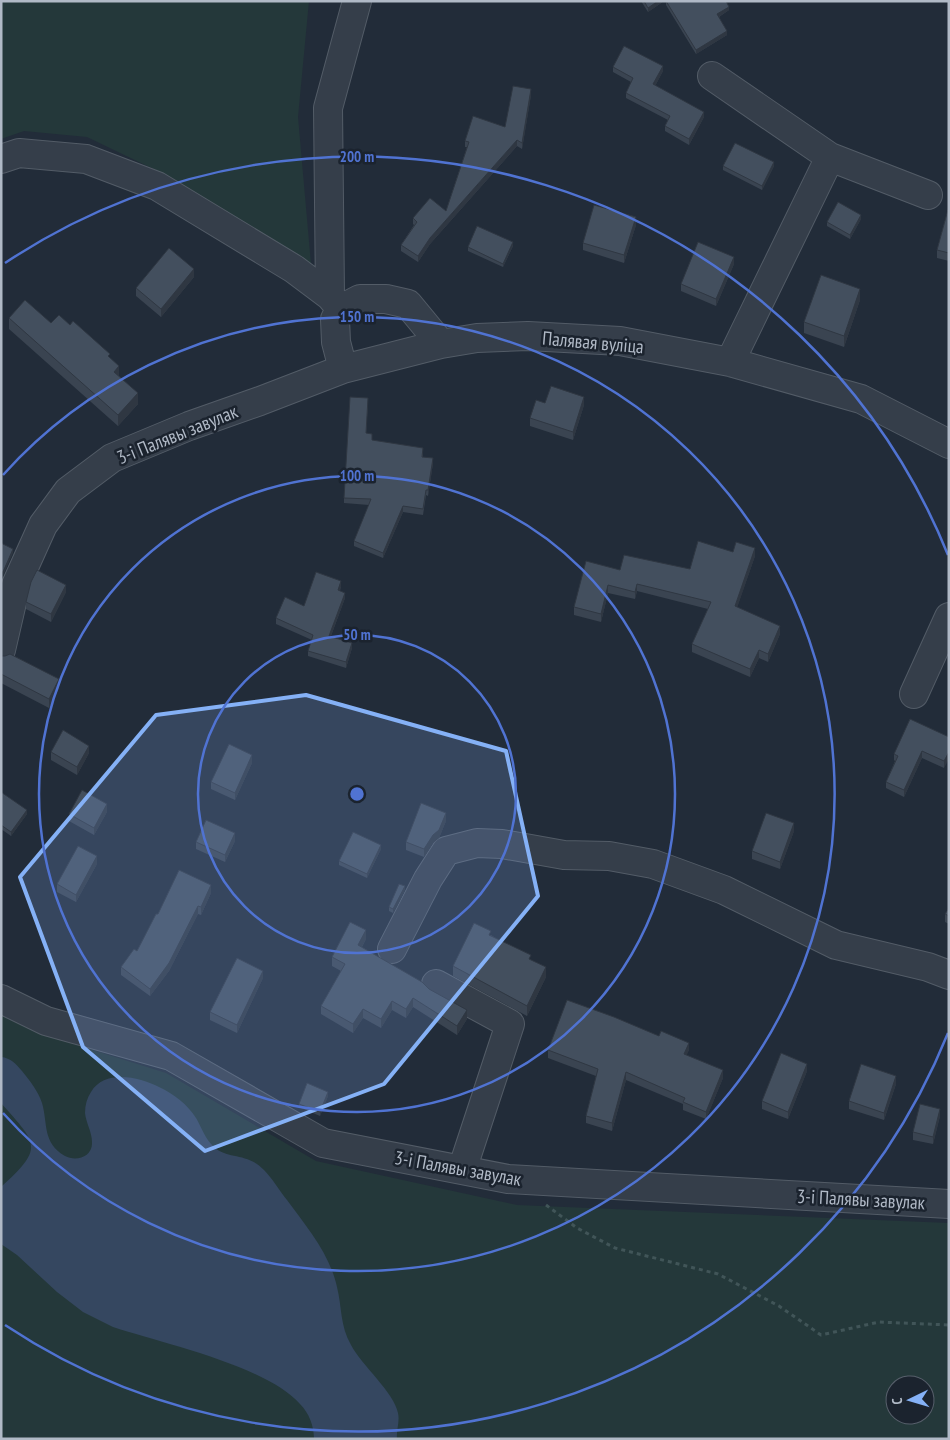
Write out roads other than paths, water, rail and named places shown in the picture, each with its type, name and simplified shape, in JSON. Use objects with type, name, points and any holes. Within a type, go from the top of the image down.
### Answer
[{"type":"street","points":[[344,369],[336,342],[334,320],[336,303],[328,108],[357,1]]},
{"type":"street","points":[[712,76],[830,157],[928,195]]},
{"type":"street","points":[[1,159],[19,153],[86,159],[157,186],[294,269],[336,303],[360,299],[386,299],[408,304],[442,344]]},
{"type":"street","points":[[730,362],[830,157]]},
{"type":"street","name":"Палявая вуліца","points":[[260,401],[344,369],[442,344],[477,338],[528,336],[620,341],[730,362],[861,399],[949,444]]},
{"type":"street","name":"3-і Палявы завулак","points":[[1,650],[16,585],[43,525],[68,491],[112,458],[189,426],[260,401]]},
{"type":"street","points":[[914,694],[949,617]]},
{"type":"street","points":[[392,949],[428,879],[446,851],[477,843],[502,844],[564,855],[609,856],[653,864],[724,890],[836,945],[928,967],[949,975]]},
{"type":"street","points":[[436,984],[510,1024],[462,1170]]},
{"type":"street","name":"3-і Палявы завулак","points":[[1,999],[46,1021],[171,1056],[323,1143],[508,1179],[949,1204]]},
{"type":"water","points":[[1,1057],[15,1064],[34,1086],[44,1110],[49,1139],[58,1151],[69,1158],[83,1157],[87,1155],[92,1147],[92,1138],[85,1113],[88,1097],[91,1092],[105,1080],[123,1077],[151,1083],[170,1093],[185,1104],[193,1113],[206,1137],[214,1147],[225,1154],[244,1158],[258,1164],[273,1180],[309,1230],[329,1263],[337,1287],[347,1338],[356,1353],[391,1396],[395,1405],[398,1413],[397,1439],[314,1439],[312,1425],[306,1411],[284,1390],[264,1378],[239,1367],[185,1348],[113,1327],[83,1312],[57,1292],[17,1255],[1,1244],[1,1187],[25,1163],[30,1154],[31,1145],[22,1128],[1,1103]]}]
